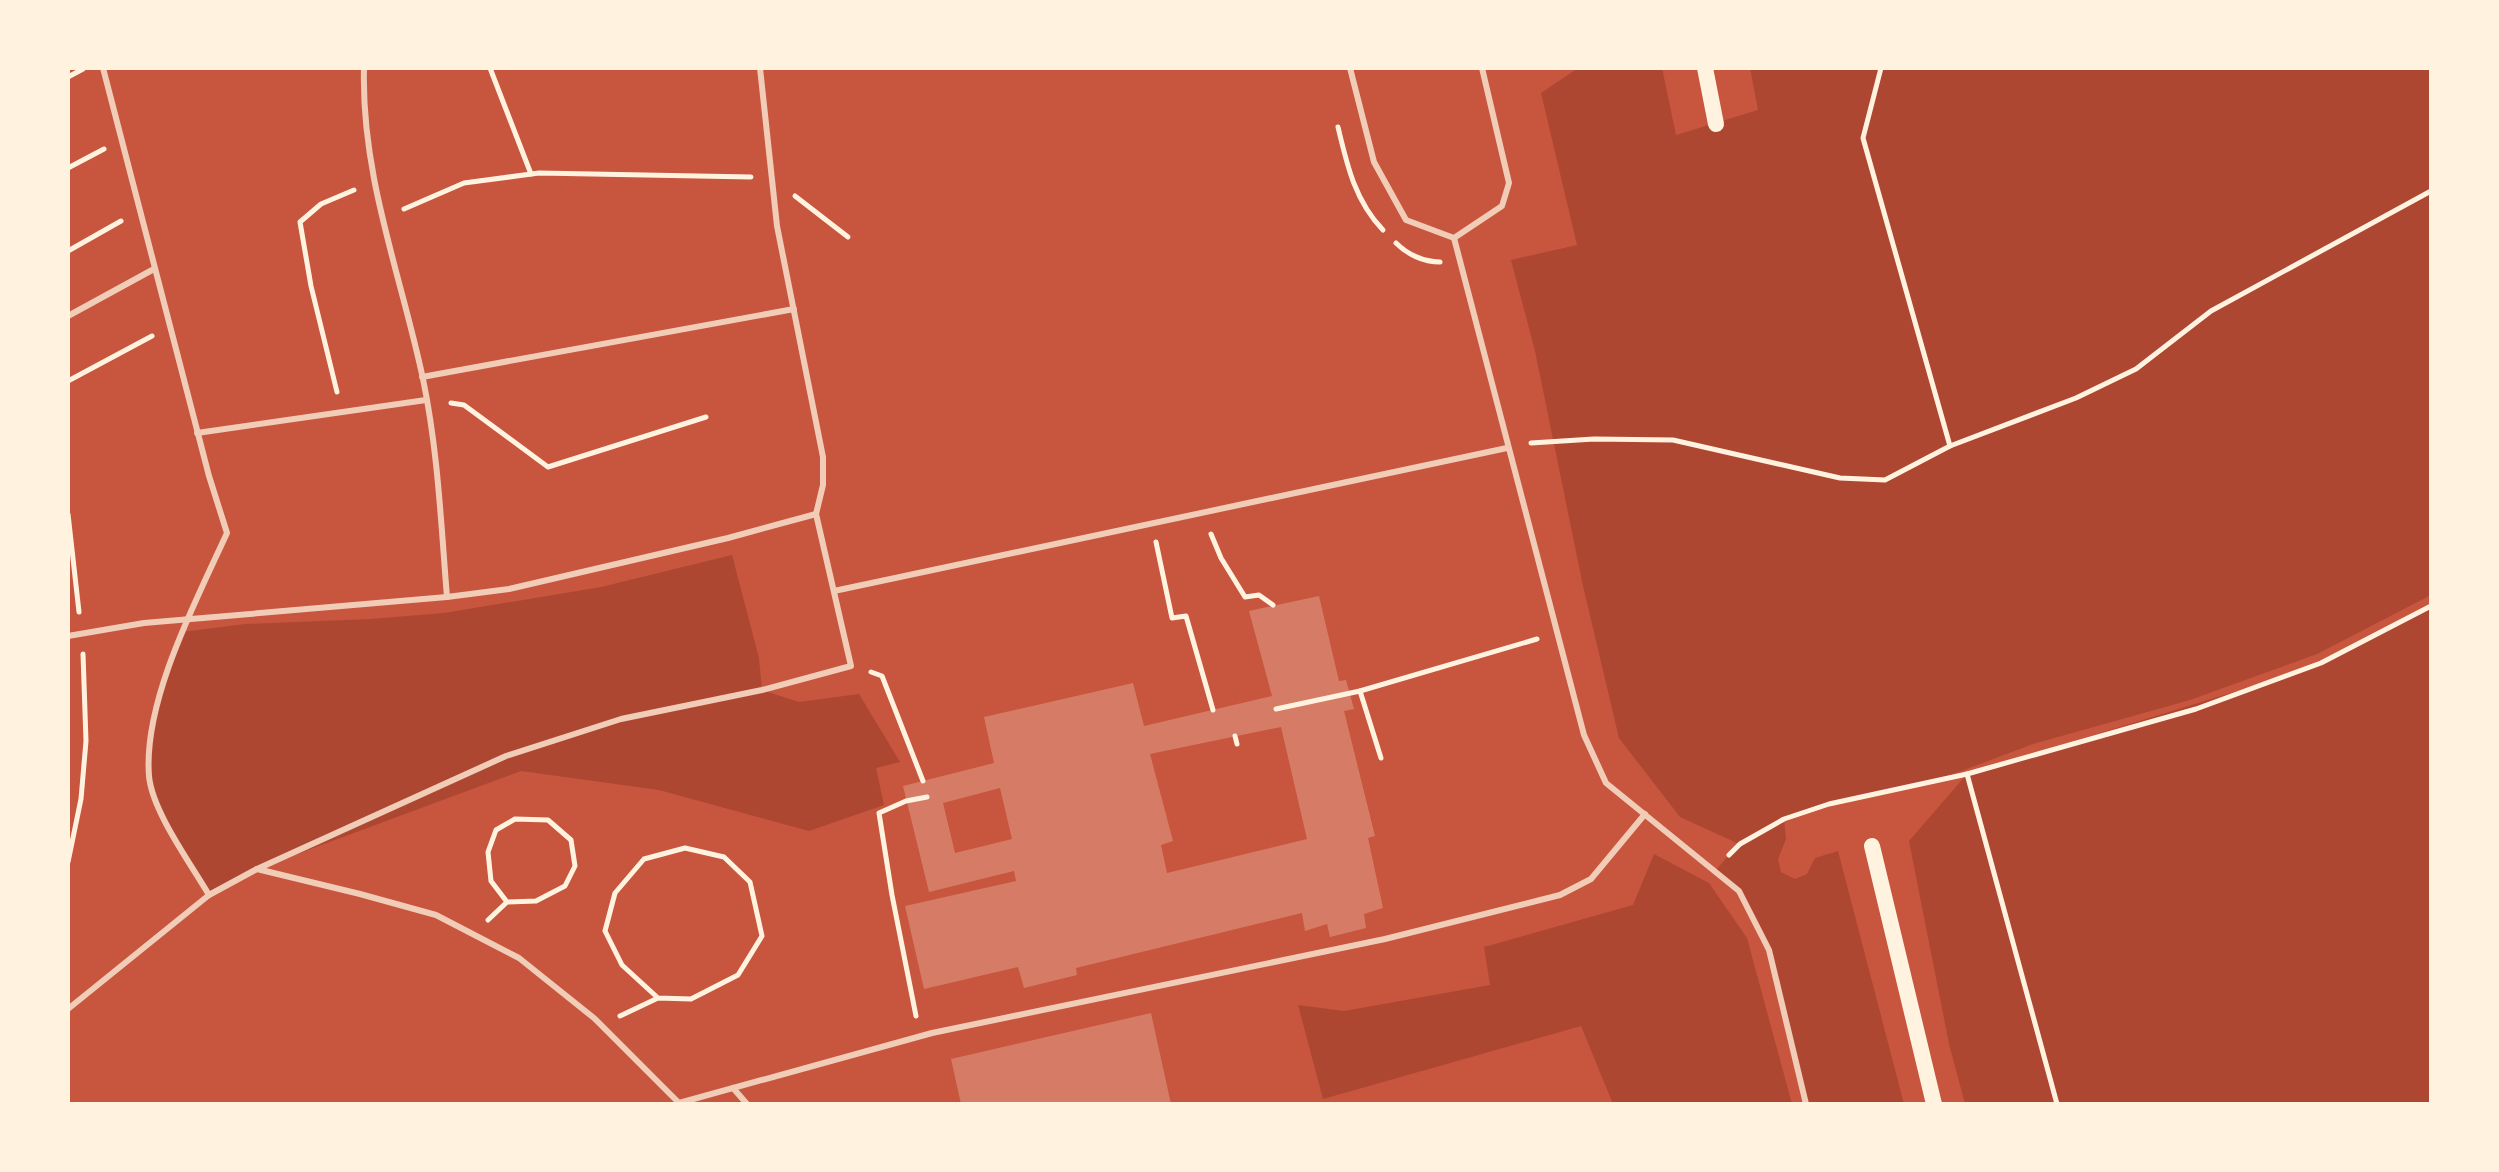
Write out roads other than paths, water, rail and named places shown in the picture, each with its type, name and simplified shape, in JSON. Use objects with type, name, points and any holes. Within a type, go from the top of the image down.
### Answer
[{"type":"main road","points":[[1705,68],[1716,124]]},
{"type":"main road","points":[[1872,846],[1934,1104]]},
{"type":"lane","points":[[103,68],[197,433],[227,533],[187,620],[153,716],[149,777],[165,822],[209,895]]},
{"type":"lane","points":[[364,68],[363,97],[374,182],[422,377],[436,452],[447,597]]},
{"type":"lane","points":[[68,1009],[209,895],[257,869],[506,756],[621,719],[762,690],[851,666],[816,514],[823,485],[823,457],[777,226],[760,68]]},
{"type":"lane","points":[[1350,68],[1374,162],[1406,220],[1454,238]]},
{"type":"lane","points":[[1454,238],[1502,206],[1509,183],[1482,68]]},
{"type":"lane","points":[[1454,238],[1584,735],[1606,783],[1739,891],[1769,950],[1806,1104]]},
{"type":"lane","points":[[68,316],[154,269]]},
{"type":"lane","points":[[422,377],[794,309]]},
{"type":"lane","points":[[197,433],[426,400]]},
{"type":"lane","points":[[834,591],[1507,448]]},
{"type":"lane","points":[[68,636],[144,623],[509,589],[728,538],[816,514]]},
{"type":"lane","points":[[257,869],[436,915],[519,958],[602,1026],[680,1104],[921,1037],[1385,939],[1560,895],[1591,879],[1645,814]]},
{"type":"lane","points":[[733,1088],[747,1104]]}]
